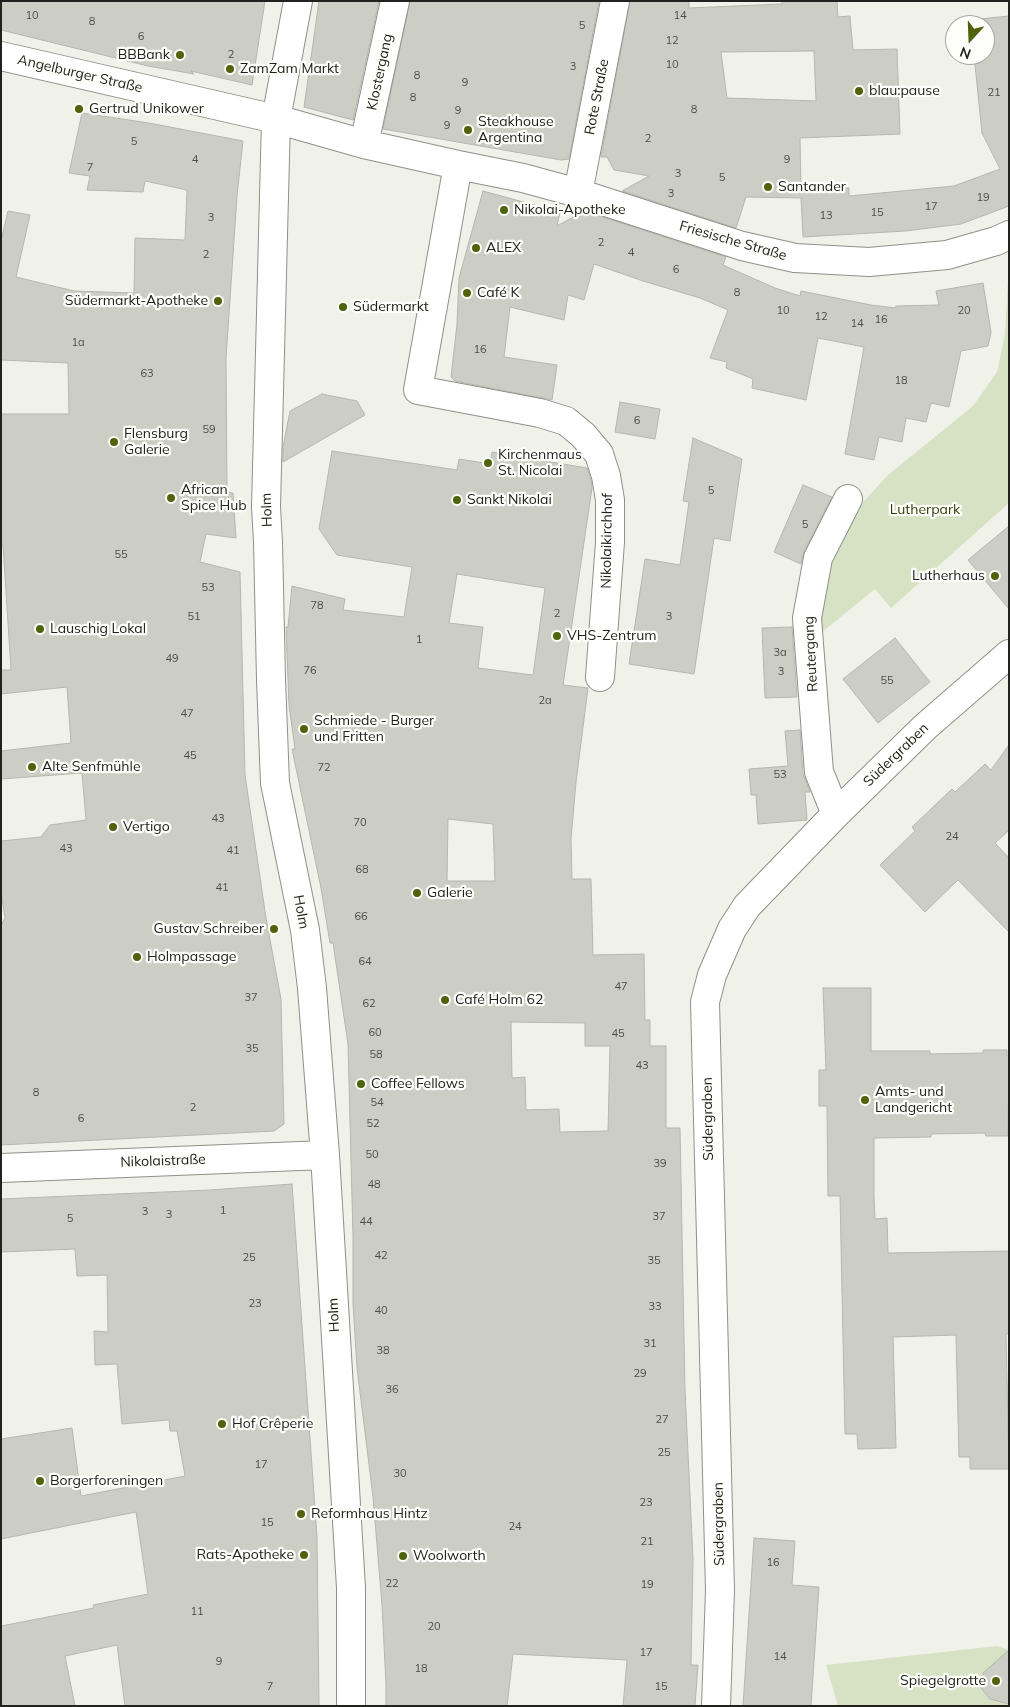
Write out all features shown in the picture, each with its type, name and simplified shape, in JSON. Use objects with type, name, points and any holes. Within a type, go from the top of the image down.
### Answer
[{"type":"street","name":"Holm","points":[[298,1],[276,119],[266,507],[271,680],[275,783],[306,940],[312,988],[325,1155],[351,1588],[351,1706]]},
{"type":"street","name":"Klostergang","points":[[364,144],[395,1]]},
{"type":"street","name":"Rote Straße","points":[[578,193],[615,1]]},
{"type":"street","name":"Angelburger Straße","points":[[1,56],[276,119]]},
{"type":"street","points":[[276,119],[364,144],[523,178],[578,193]]},
{"type":"street","name":"Nikolaikirchhof","points":[[458,165],[418,390],[540,413],[566,420],[583,435],[599,454],[606,476],[610,500],[600,677]]},
{"type":"street","name":"Friesische Straße","points":[[578,193],[742,246],[795,258],[869,262],[946,256],[996,241],[1009,235]]},
{"type":"street","name":"Reutergang","points":[[836,814],[819,772],[808,618],[818,558],[848,499]]},
{"type":"street","name":"Südergraben","points":[[716,1706],[720,1581],[705,1002],[712,975],[732,929],[747,906],[836,814],[925,727],[1009,654]]},
{"type":"street","name":"Nikolaistraße","points":[[1,1168],[325,1155]]},
{"type":"green space","name":"Lutherpark","points":[[1009,262],[1009,503],[891,608],[875,589],[821,633],[824,590],[837,544],[855,511],[888,475],[973,406],[997,372],[1005,334]]},
{"type":"green space","points":[[997,1646],[1009,1650],[1009,1706],[838,1706],[826,1665]]},
{"type":"building","points":[[1,1],[265,1],[252,85],[191,71],[194,74],[148,66],[1,30]]},
{"type":"building","points":[[319,1],[379,1],[353,120],[304,107]]},
{"type":"building","points":[[410,1],[599,1],[569,159],[561,160],[383,129]]},
{"type":"building","points":[[630,1],[689,1],[689,8],[782,4],[782,1],[837,1],[838,17],[850,16],[853,50],[897,49],[900,134],[800,138],[801,190],[849,188],[849,196],[954,186],[1000,169],[982,133],[975,65],[995,65],[995,17],[1009,16],[1009,206],[961,224],[906,231],[803,237],[801,198],[746,197],[736,228],[622,191],[649,176],[614,170],[607,157],[601,157]],"holes":[[[814,51],[816,101],[727,98],[721,52]]]},
{"type":"building","points":[[82,113],[149,123],[243,141],[237,196],[226,358],[227,492],[233,493],[236,538],[206,534],[200,562],[240,572],[245,775],[266,918],[281,999],[284,1124],[274,1131],[1,1145],[1,925],[5,918],[1,891],[1,841],[41,837],[50,825],[86,820],[82,773],[1,779],[1,751],[71,743],[67,687],[1,694],[1,670],[11,670],[3,545],[1,545],[1,414],[69,414],[68,363],[1,360],[1,241],[8,211],[30,215],[16,277],[74,291],[134,293],[135,238],[185,240],[187,190],[145,181],[143,192],[87,190],[90,176],[69,173]]},
{"type":"building","points":[[483,191],[560,212],[557,226],[584,211],[726,257],[723,265],[775,288],[800,296],[801,291],[895,308],[896,306],[939,305],[936,291],[983,283],[991,332],[988,346],[961,351],[949,407],[931,403],[926,422],[906,418],[902,442],[879,437],[874,460],[845,454],[864,347],[818,338],[806,400],[752,388],[753,379],[726,368],[727,362],[710,358],[728,310],[700,298],[594,264],[584,300],[568,295],[564,320],[510,307],[504,357],[557,365],[552,400],[455,381],[451,377],[457,324],[459,278]]},
{"type":"building","points":[[322,394],[357,401],[365,415],[283,462],[283,447],[290,411]]},
{"type":"building","points":[[620,402],[660,409],[655,439],[615,432]]},
{"type":"building","points":[[693,438],[742,459],[730,541],[714,538],[694,674],[629,664],[645,559],[680,565],[689,502],[683,501]]},
{"type":"building","points":[[332,451],[457,470],[459,459],[490,464],[492,452],[587,468],[591,480],[592,488],[563,685],[588,688],[571,839],[572,879],[591,879],[593,955],[644,954],[645,1020],[650,1020],[650,1046],[666,1046],[666,1128],[680,1128],[685,1390],[693,1559],[691,1665],[698,1665],[695,1706],[623,1706],[627,1660],[513,1654],[507,1706],[386,1706],[382,1605],[373,1497],[357,1368],[353,1304],[348,1044],[333,943],[330,943],[321,888],[292,749],[295,749],[289,705],[286,627],[288,627],[292,586],[345,599],[343,610],[404,617],[412,567],[337,555],[319,529]],"holes":[[[457,574],[545,588],[533,675],[478,668],[483,627],[449,623]],[[448,819],[493,824],[495,881],[447,881]],[[511,1022],[585,1023],[585,1046],[610,1046],[608,1131],[560,1132],[559,1109],[526,1110],[525,1077],[512,1078]]]},
{"type":"building","points":[[803,485],[832,497],[804,551],[801,564],[774,552]]},
{"type":"building","name":"Lutherhaus","points":[[1009,526],[1009,609],[968,560]]},
{"type":"building","points":[[792,627],[797,697],[765,698],[762,628]]},
{"type":"building","points":[[895,638],[930,682],[878,723],[843,679]]},
{"type":"building","points":[[800,730],[803,774],[810,792],[805,792],[807,820],[758,824],[756,795],[751,795],[749,769],[788,766],[785,731]]},
{"type":"building","points":[[1009,745],[1009,830],[995,843],[1009,858],[1009,932],[958,880],[925,912],[880,865],[915,831],[912,827],[952,789],[955,792],[985,764],[991,770]]},
{"type":"building","points":[[823,988],[871,988],[871,1051],[930,1051],[930,1054],[983,1053],[983,1050],[1007,1050],[1007,1056],[1009,1056],[1008,1136],[986,1136],[985,1133],[931,1134],[931,1137],[874,1138],[874,1195],[875,1219],[887,1218],[888,1253],[1009,1251],[1009,1334],[1006,1334],[1009,1469],[970,1469],[970,1457],[959,1457],[956,1335],[893,1337],[896,1448],[858,1449],[857,1434],[845,1434],[840,1196],[828,1196],[827,1106],[819,1106],[819,1070],[826,1070]]},
{"type":"building","points":[[292,1184],[317,1537],[319,1706],[125,1706],[117,1645],[65,1656],[75,1706],[1,1706],[1,1626],[94,1608],[93,1605],[148,1594],[136,1512],[1,1539],[1,1439],[72,1428],[81,1496],[185,1476],[177,1431],[170,1431],[169,1420],[122,1424],[117,1364],[95,1365],[94,1331],[108,1332],[107,1275],[77,1276],[75,1249],[1,1252],[1,1199],[210,1190]]},
{"type":"building","points":[[754,1538],[795,1541],[792,1585],[819,1587],[811,1706],[743,1706]]},
{"type":"building","name":"Spiegelgrotte","points":[[1009,1650],[1009,1704],[990,1699],[982,1689],[983,1673]]},
{"type":"place","name":"BBBank","points":[[180,55]]},
{"type":"place","name":"ZamZam Markt","points":[[230,69]]},
{"type":"place","name":"blau:pause","points":[[859,91]]},
{"type":"place","name":"Gertrud Unikower","points":[[79,109]]},
{"type":"place","name":"Steakhouse Argentina","points":[[468,130]]},
{"type":"place","name":"Santander","points":[[768,187]]},
{"type":"place","name":"Nikolai-Apotheke","points":[[504,210]]},
{"type":"place","name":"ALEX","points":[[476,248]]},
{"type":"place","name":"Café K","points":[[467,293]]},
{"type":"place","name":"Südermarkt-Apotheke","points":[[218,301]]},
{"type":"place","name":"Südermarkt","points":[[343,307]]},
{"type":"place","name":"Flensburg Galerie","points":[[114,442]]},
{"type":"place","name":"Kirchenmaus St. Nicolai","points":[[488,463]]},
{"type":"place","name":"African Spice Hub","points":[[171,498]]},
{"type":"place","name":"Sankt Nikolai","points":[[457,500]]},
{"type":"place","name":"Lutherhaus","points":[[995,576]]},
{"type":"place","name":"Lauschig Lokal","points":[[40,629]]},
{"type":"place","name":"VHS-Zentrum","points":[[557,636]]},
{"type":"place","name":"Schmiede - Burger und Fritten","points":[[304,729]]},
{"type":"place","name":"Alte Senfmühle","points":[[32,767]]},
{"type":"place","name":"Vertigo","points":[[113,827]]},
{"type":"place","name":"Galerie","points":[[417,893]]},
{"type":"place","name":"Gustav Schreiber","points":[[274,929]]},
{"type":"place","name":"Holmpassage","points":[[137,957]]},
{"type":"place","name":"Café Holm 62","points":[[445,1000]]},
{"type":"place","name":"Coffee Fellows","points":[[361,1084]]},
{"type":"place","name":"Amts- und Landgericht","points":[[865,1100]]},
{"type":"place","name":"Hof Crêperie","points":[[222,1424]]},
{"type":"place","name":"Borgerforeningen","points":[[40,1481]]},
{"type":"place","name":"Reformhaus Hintz","points":[[301,1514]]},
{"type":"place","name":"Rats-Apotheke","points":[[304,1555]]},
{"type":"place","name":"Woolworth","points":[[403,1556]]},
{"type":"place","name":"Spiegelgrotte","points":[[996,1681]]}]
